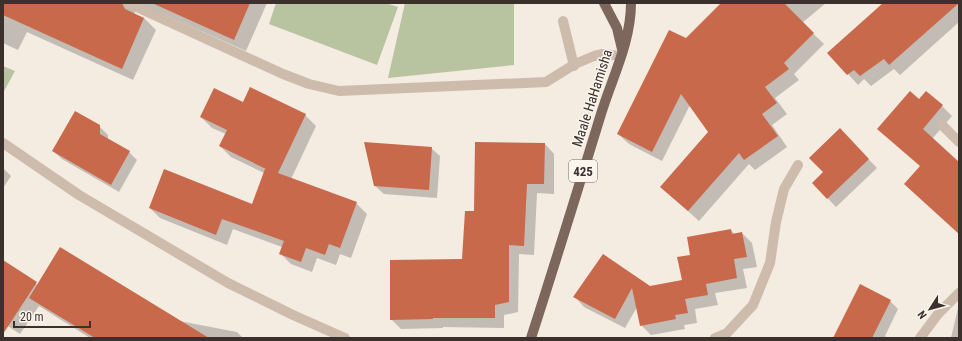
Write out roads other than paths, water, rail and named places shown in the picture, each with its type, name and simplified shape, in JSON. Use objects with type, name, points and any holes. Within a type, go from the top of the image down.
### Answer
[{"type":"main road","points":[[604,3],[617,28],[622,53]]},
{"type":"main road","name":"Maale HaHamisha","points":[[531,338],[602,110],[622,53],[627,36],[631,3]]},
{"type":"street","points":[[128,3],[283,74],[309,84],[340,91],[546,82],[594,56],[622,53]]},
{"type":"street","points":[[562,21],[574,66]]},
{"type":"street","points":[[942,125],[959,142]]},
{"type":"street","points":[[3,143],[79,195],[228,283],[293,315],[345,338]]},
{"type":"street","points":[[715,338],[727,333],[753,305],[770,263],[776,222],[784,189],[798,165]]},
{"type":"street","points":[[920,338],[938,314],[959,293]]}]
